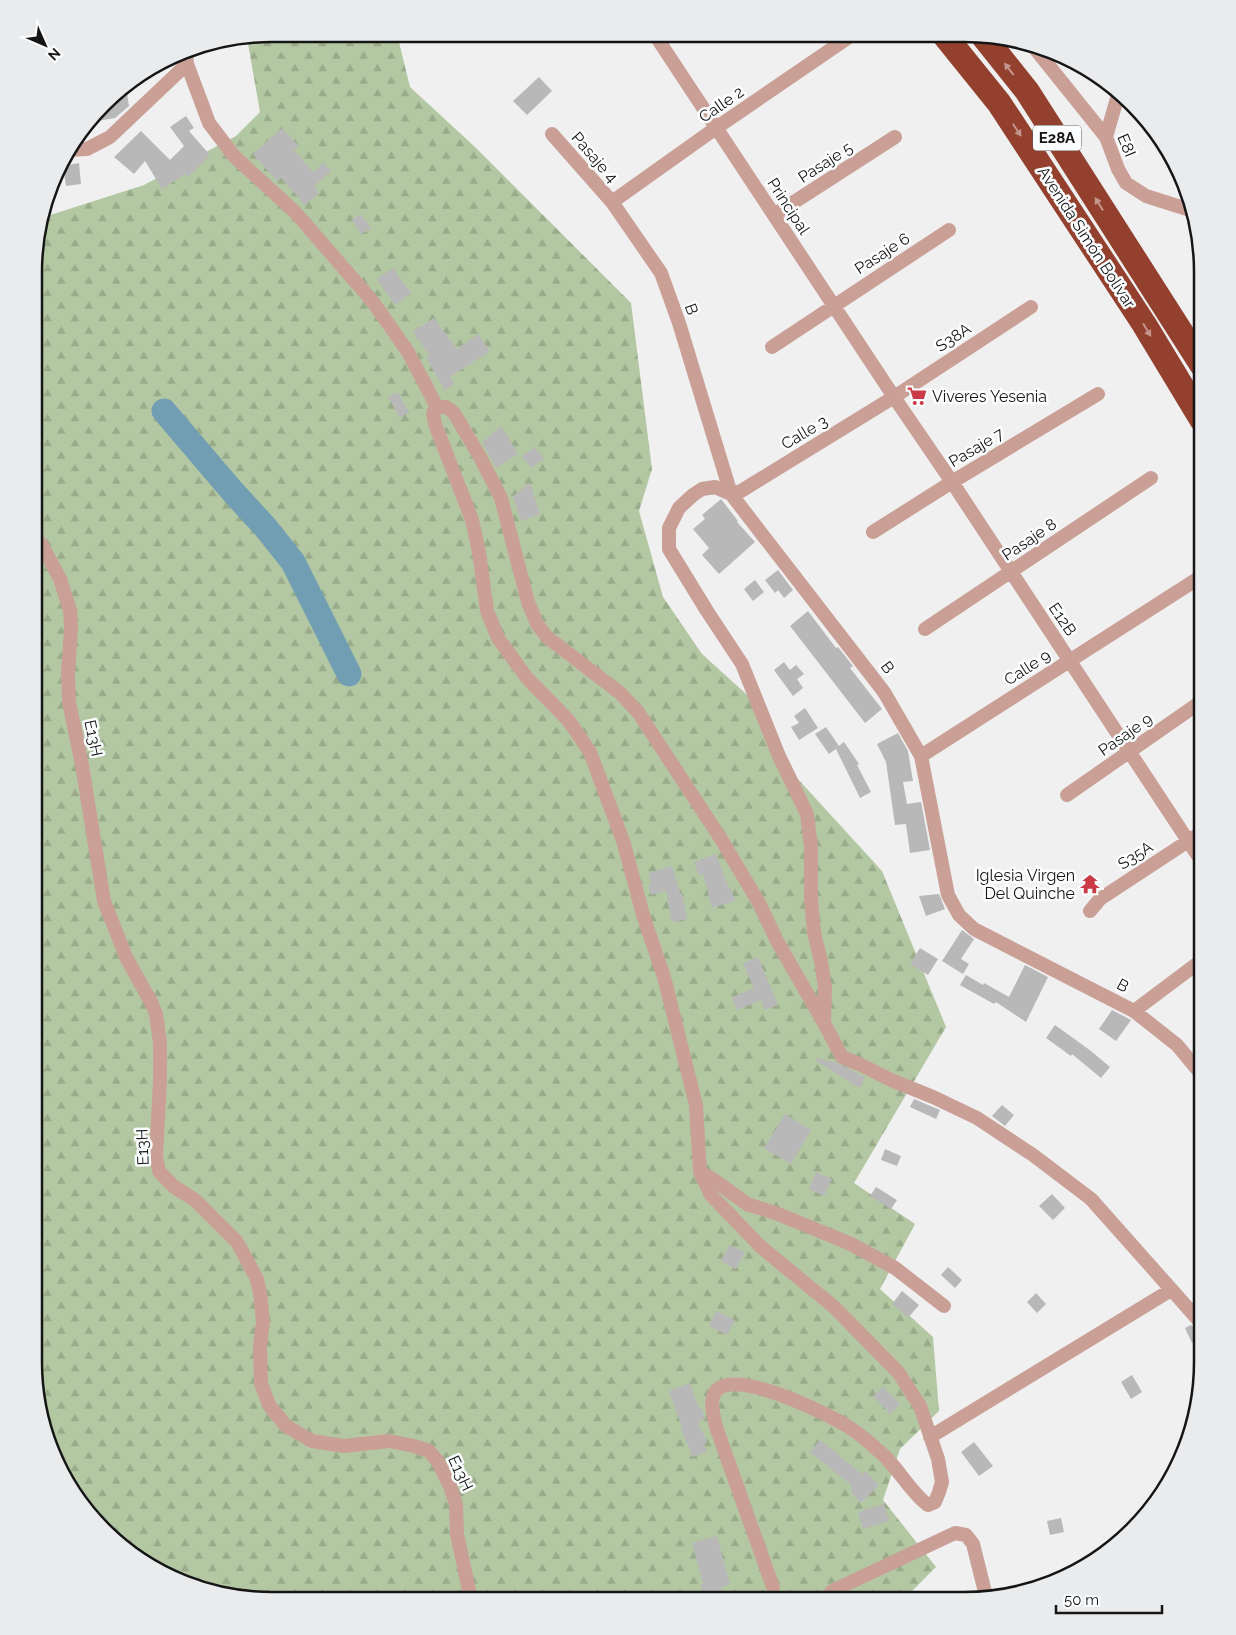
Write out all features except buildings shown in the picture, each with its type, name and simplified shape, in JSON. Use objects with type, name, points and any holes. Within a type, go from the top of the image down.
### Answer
[{"type":"highway","name":"Avenida Simón Bolívar","points":[[950,42],[999,103],[1144,324],[1194,407]]},
{"type":"highway","name":"Avenida Simón Bolívar","points":[[989,44],[1027,91],[1194,353]]},
{"type":"highway","points":[[1073,215],[1106,255],[1113,257],[1119,255],[1125,245]]},
{"type":"street","name":"Principal","points":[[661,42],[894,397]]},
{"type":"street","name":"Calle 2","points":[[612,202],[842,42]]},
{"type":"street","name":"E8I","points":[[1042,57],[1106,137],[1118,169],[1126,183],[1146,196],[1184,208]]},
{"type":"street","points":[[187,59],[209,123],[234,156],[296,213],[373,302],[408,352],[437,407]]},
{"type":"street","points":[[78,149],[86,149],[110,137],[185,60]]},
{"type":"street","points":[[1106,137],[1116,101]]},
{"type":"street","name":"Pasaje 4","points":[[552,134],[612,202]]},
{"type":"street","name":"Pasaje 5","points":[[774,216],[895,137]]},
{"type":"street","name":"B","points":[[612,202],[661,273],[679,323],[731,494],[884,692],[921,756],[948,895],[959,915],[974,929],[1134,1011],[1177,1046],[1194,1066]]},
{"type":"street","name":"Pasaje 6","points":[[772,347],[949,230]]},
{"type":"street","name":"S38A","points":[[894,397],[1031,307]]},
{"type":"street","name":"Pasaje 7","points":[[873,532],[1098,394]]},
{"type":"street","name":"Calle 3","points":[[731,494],[741,491],[894,397]]},
{"type":"street","name":"E12B","points":[[894,397],[1194,849]]},
{"type":"street","points":[[437,407],[446,407],[454,413],[501,498],[528,602],[537,624],[547,637],[620,693],[638,712],[721,839],[759,903],[777,941],[842,1057],[976,1118],[1033,1155],[1091,1199],[1194,1315]]},
{"type":"street","points":[[437,407],[434,414],[435,424],[472,520],[479,552],[487,611],[498,638],[527,678],[569,721],[590,752],[624,844],[643,915],[664,976],[696,1105],[700,1172],[710,1195],[761,1247],[834,1307],[898,1372],[920,1406],[938,1459],[942,1482],[940,1492],[935,1502],[928,1505],[920,1499],[882,1453],[845,1425],[797,1401],[749,1385],[728,1384],[716,1390],[712,1400],[716,1427],[773,1587]]},
{"type":"street","name":"Pasaje 8","points":[[925,630],[1151,478]]},
{"type":"street","points":[[731,494],[715,487],[702,489],[693,495],[679,508],[669,528],[669,549],[742,664],[779,756],[807,814],[811,847],[810,898],[814,933],[821,961],[824,988],[824,1023]]},
{"type":"street","name":"E13H","points":[[42,545],[60,579],[70,610],[69,702],[82,765],[104,901],[126,957],[156,1014],[160,1043],[156,1156],[159,1171],[174,1186],[195,1200],[238,1242],[257,1279],[263,1321],[260,1346],[261,1383],[269,1405],[286,1426],[312,1441],[344,1446],[389,1441],[414,1446],[428,1451],[438,1462],[450,1486],[456,1504],[457,1534],[469,1592]]},
{"type":"street","name":"Calle 9","points":[[921,756],[1194,581]]},
{"type":"street","name":"Pasaje 9","points":[[1067,795],[1194,707]]},
{"type":"street","name":"S35A","points":[[1090,911],[1100,899],[1194,838]]},
{"type":"street","points":[[1134,1011],[1194,966]]},
{"type":"street","points":[[700,1172],[747,1204],[778,1214],[851,1244],[886,1263],[944,1306]]},
{"type":"street","points":[[930,1437],[1171,1290]]},
{"type":"street","points":[[831,1592],[955,1533],[966,1534],[973,1544],[985,1592]]},
{"type":"green space","points":[[399,42],[410,87],[475,147],[631,303],[652,469],[639,511],[663,597],[702,654],[756,703],[797,778],[882,871],[946,1027],[854,1183],[915,1224],[880,1289],[933,1337],[939,1411],[900,1449],[883,1500],[936,1567],[911,1592],[243,1591],[213,1585],[185,1575],[145,1554],[121,1535],[100,1514],[81,1490],[66,1464],[50,1422],[44,1392],[42,1362],[42,273],[44,243],[50,215],[144,185],[236,136],[260,112],[248,44]]},
{"type":"waterway","points":[[164,411],[266,528],[293,562],[349,674]]},
{"type":"place","name":"Viveres Yesenia","points":[[917,396]]},
{"type":"place","name":"Iglesia Virgen Del Quinche","points":[[1090,884]]}]
